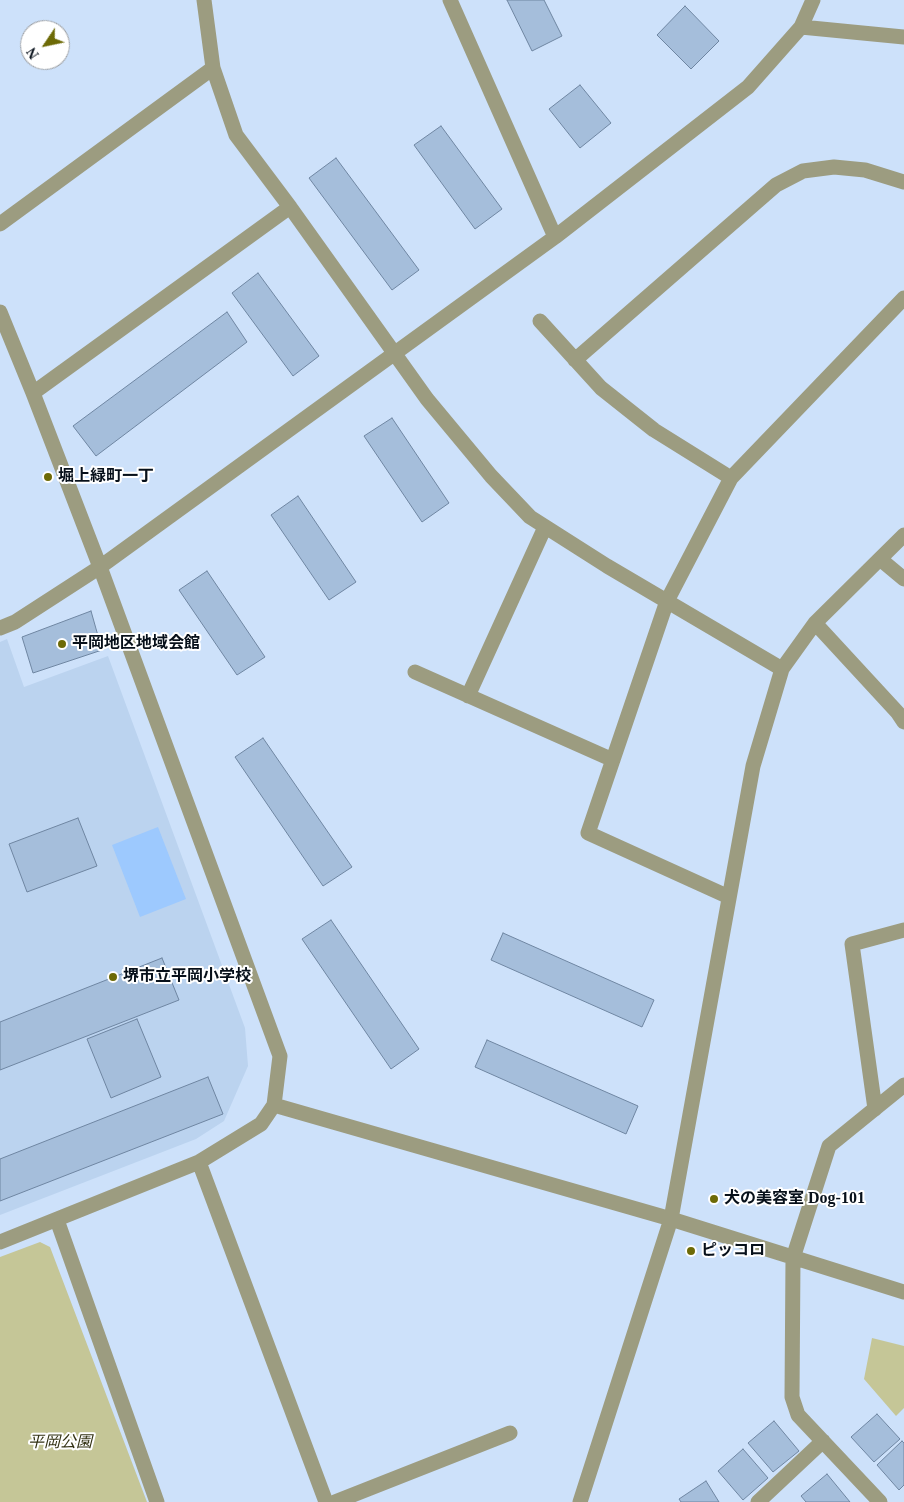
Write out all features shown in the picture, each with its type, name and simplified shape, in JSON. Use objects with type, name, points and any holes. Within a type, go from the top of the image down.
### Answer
[{"type":"street","points":[[204,0],[213,68],[236,135],[427,398],[490,476],[530,517],[668,602],[782,669]]},
{"type":"street","points":[[450,0],[555,237]]},
{"type":"street","points":[[0,628],[15,622],[100,567],[555,237],[748,87],[801,27],[813,0]]},
{"type":"street","points":[[801,27],[904,37]]},
{"type":"street","points":[[0,224],[213,68]]},
{"type":"street","points":[[575,360],[776,185],[803,171],[834,167],[865,170],[904,182]]},
{"type":"street","points":[[33,393],[290,207]]},
{"type":"street","points":[[729,897],[588,833],[668,602],[731,478],[904,298]]},
{"type":"street","points":[[0,312],[4,332],[33,393],[100,567],[280,1056],[274,1105],[262,1124],[199,1162],[0,1242]]},
{"type":"street","points":[[540,321],[601,388],[654,430],[731,478]]},
{"type":"street","points":[[468,696],[545,526]]},
{"type":"street","points":[[580,1502],[671,1219],[753,766],[782,669],[815,623],[904,535]]},
{"type":"street","points":[[880,559],[904,579]]},
{"type":"street","points":[[815,623],[898,713],[904,722]]},
{"type":"street","points":[[416,672],[613,760]]},
{"type":"street","points":[[874,1109],[852,944],[904,930]]},
{"type":"street","points":[[880,1502],[798,1415],[792,1397],[793,1258],[829,1146],[904,1085]]},
{"type":"street","points":[[274,1105],[671,1219],[904,1292]]},
{"type":"street","points":[[199,1162],[326,1502]]},
{"type":"street","points":[[57,1220],[157,1502]]},
{"type":"street","points":[[335,1502],[510,1433]]},
{"type":"street","points":[[758,1502],[823,1441]]},
{"type":"shaded area","name":"堺市立平岡小学校","points":[[7,639],[24,687],[108,656],[245,1028],[248,1066],[224,1121],[196,1139],[0,1215],[0,642]]},
{"type":"green space","name":"平岡公園","points":[[40,1242],[50,1247],[147,1502],[0,1502],[0,1257]]},
{"type":"green space","points":[[872,1338],[904,1346],[904,1408],[896,1416],[864,1379]]},
{"type":"water","points":[[158,827],[186,899],[140,917],[112,845]]},
{"type":"building","points":[[507,0],[544,0],[562,36],[532,51]]},
{"type":"building","points":[[685,6],[719,41],[691,69],[657,35]]},
{"type":"building","points":[[580,85],[611,123],[580,148],[549,109]]},
{"type":"building","points":[[441,126],[502,209],[475,229],[414,145]]},
{"type":"building","points":[[336,158],[419,270],[392,290],[309,178]]},
{"type":"building","points":[[258,273],[319,356],[293,376],[232,293]]},
{"type":"building","points":[[227,312],[247,342],[96,456],[73,426]]},
{"type":"building","points":[[392,418],[449,503],[422,522],[364,436]]},
{"type":"building","points":[[298,496],[356,582],[329,600],[271,515]]},
{"type":"building","points":[[207,571],[265,657],[237,675],[179,590]]},
{"type":"building","name":"平岡地区地域会館","points":[[91,611],[102,650],[33,673],[22,637]]},
{"type":"building","points":[[263,738],[352,867],[323,886],[235,757]]},
{"type":"building","points":[[78,818],[97,866],[27,892],[9,844]]},
{"type":"building","points":[[331,920],[419,1049],[391,1069],[302,939]]},
{"type":"building","points":[[503,933],[654,1000],[642,1027],[491,960]]},
{"type":"building","points":[[162,958],[179,1000],[0,1070],[0,1022]]},
{"type":"building","points":[[137,1019],[161,1077],[111,1098],[87,1039]]},
{"type":"building","points":[[487,1040],[638,1106],[626,1134],[475,1067]]},
{"type":"building","points":[[208,1077],[223,1114],[0,1201],[0,1159]]},
{"type":"building","points":[[877,1414],[900,1439],[874,1462],[851,1437]]},
{"type":"building","points":[[774,1421],[799,1451],[773,1472],[748,1443]]},
{"type":"building","points":[[902,1441],[904,1443],[904,1485],[899,1490],[877,1465]]},
{"type":"building","points":[[743,1449],[768,1478],[743,1500],[718,1471]]},
{"type":"building","points":[[827,1474],[850,1502],[806,1502],[801,1496]]},
{"type":"building","points":[[706,1481],[719,1502],[681,1502],[679,1499]]},
{"type":"place","name":"堀上緑町一丁","points":[[48,477]]},
{"type":"place","name":"平岡地区地域会館","points":[[62,644]]},
{"type":"place","name":"堺市立平岡小学校","points":[[113,977]]},
{"type":"place","name":"犬の美容室 Dog-101","points":[[714,1199]]},
{"type":"place","name":"ピッコロ","points":[[691,1251]]}]
